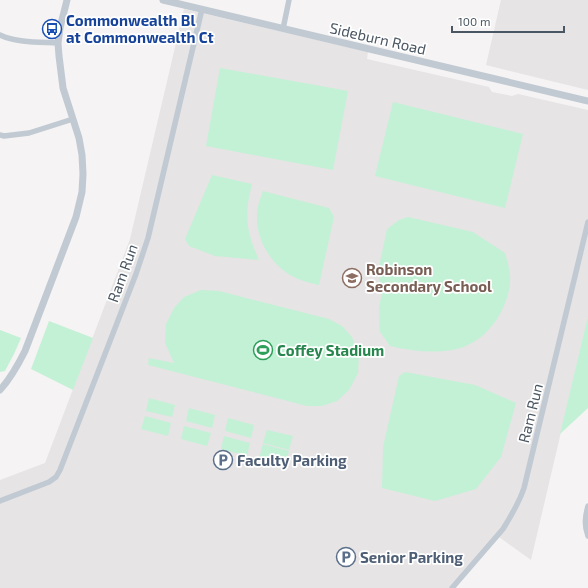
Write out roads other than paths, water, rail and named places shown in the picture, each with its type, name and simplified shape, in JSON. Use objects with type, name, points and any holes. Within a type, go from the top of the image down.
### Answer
[{"type":"street","points":[[0,390],[15,370],[25,351],[76,216],[82,192],[82,155],[79,138],[63,88],[59,64],[58,43],[67,0]]},
{"type":"street","name":"Sideburn Road","points":[[163,0],[588,101]]},
{"type":"street","points":[[282,29],[290,0]]},
{"type":"street","name":"Ram Run","points":[[0,501],[49,482],[56,478],[60,470],[136,274],[148,238],[202,9]]},
{"type":"street","points":[[0,35],[20,41],[58,43]]},
{"type":"street","points":[[0,135],[4,136],[29,133],[73,119]]},
{"type":"street","name":"Ram Run","points":[[452,588],[503,529],[520,500],[588,222]]},
{"type":"street","points":[[588,506],[585,524],[585,529],[588,536]]},
{"type":"place","name":"Commonwealth Bl at Commonwealth Ct","points":[[52,29]]},
{"type":"place","name":"Robinson Secondary School","points":[[352,278]]},
{"type":"place","name":"Coffey Stadium","points":[[263,350]]},
{"type":"place","name":"Faculty Parking","points":[[223,460]]},
{"type":"place","name":"Senior Parking","points":[[346,557]]}]
